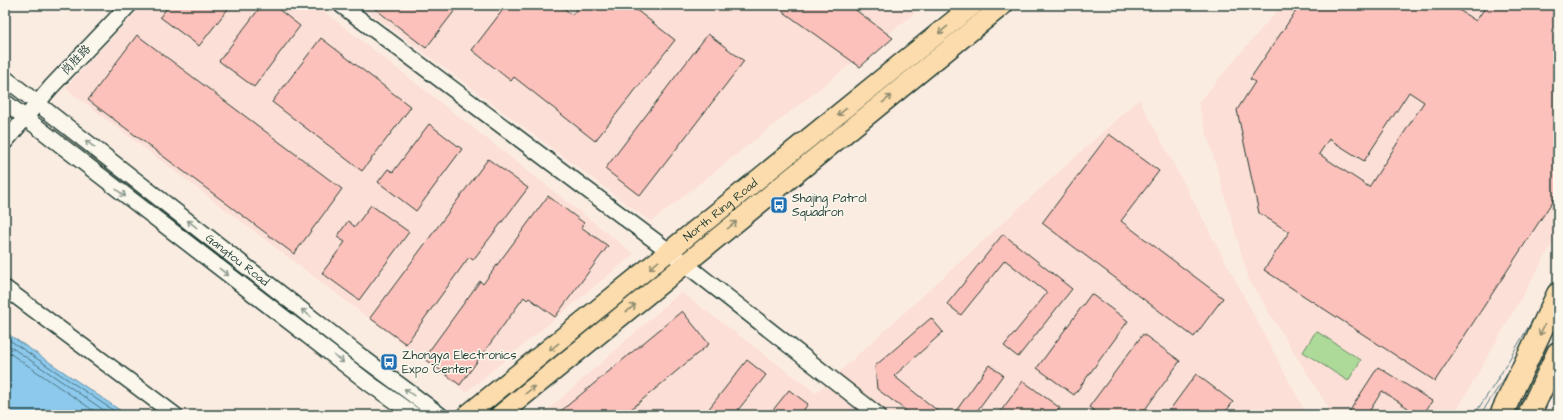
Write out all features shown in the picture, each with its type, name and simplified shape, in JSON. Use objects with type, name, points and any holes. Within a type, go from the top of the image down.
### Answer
[{"type":"highway","points":[[1501,415],[1558,294]]},
{"type":"highway","points":[[1529,415],[1558,353]]},
{"type":"main road","name":"North Ring Road","points":[[467,415],[973,5]]},
{"type":"main road","name":"North Ring Road","points":[[500,415],[1003,5]]},
{"type":"street","name":"岗胜路","points":[[5,142],[24,117],[129,5]]},
{"type":"street","points":[[342,5],[670,252],[878,415]]},
{"type":"street","name":"Gangtou Road","points":[[5,78],[358,354],[440,415]]},
{"type":"street","name":"Gangtou Road","points":[[5,102],[370,384],[414,415]]},
{"type":"street","points":[[5,288],[175,415]]},
{"type":"street","points":[[370,384],[391,409],[394,415]]},
{"type":"shaded area","points":[[143,5],[316,5],[634,254],[466,392],[65,88]]},
{"type":"shaded area","points":[[360,5],[925,5],[651,222]]},
{"type":"shaded area","points":[[1282,5],[1558,5],[1558,234],[1454,415],[1333,415],[1249,280],[1198,103]]},
{"type":"shaded area","points":[[1139,99],[1307,415],[542,415],[681,292],[816,393]]},
{"type":"green space","points":[[1316,331],[1361,360],[1348,381],[1303,352]]},
{"type":"water","points":[[5,332],[127,415],[5,415]]},
{"type":"pier","points":[[1558,261],[1558,391],[1547,415],[1484,415],[1547,281]]},
{"type":"building","points":[[169,5],[231,5],[199,46],[160,17]]},
{"type":"building","points":[[262,5],[273,5],[300,26],[254,87],[219,61]]},
{"type":"building","points":[[370,5],[459,5],[426,48]]},
{"type":"building","points":[[495,5],[560,5],[572,15],[580,5],[630,5],[675,40],[595,141],[514,77],[511,81],[472,50],[502,11]]},
{"type":"building","points":[[774,5],[849,5],[893,38],[860,67]]},
{"type":"building","points":[[1300,5],[1451,5],[1476,21],[1487,5],[1549,5],[1558,11],[1558,193],[1435,381],[1264,270],[1289,232],[1259,213],[1237,110],[1255,82],[1250,79]],"holes":[[[1409,92],[1424,102],[1369,187],[1319,154],[1329,139],[1364,161]]]},
{"type":"building","points":[[708,34],[744,61],[640,196],[605,169]]},
{"type":"building","points":[[137,35],[342,189],[294,254],[88,100]]},
{"type":"building","points":[[321,38],[411,107],[362,171],[272,102]]},
{"type":"building","points":[[429,124],[462,149],[416,211],[378,182],[388,169],[393,172]]},
{"type":"building","points":[[1109,134],[1159,171],[1121,221],[1223,298],[1194,337],[1042,223]]},
{"type":"building","points":[[488,159],[528,188],[473,260],[469,257],[406,344],[370,318]]},
{"type":"building","points":[[548,196],[584,223],[581,227],[608,246],[555,317],[529,298],[527,300],[524,297],[460,385],[424,358],[480,281],[483,284]]},
{"type":"building","points":[[371,205],[409,232],[359,300],[322,273],[345,242],[337,237],[348,221],[355,227]]},
{"type":"building","points":[[1003,234],[1072,289],[1018,357],[1004,346],[1047,293],[1005,260],[961,315],[947,304]]},
{"type":"building","points":[[1091,294],[1128,321],[1074,395],[1037,368]]},
{"type":"building","points":[[682,311],[709,344],[630,410],[623,415],[556,415]]},
{"type":"building","points":[[931,318],[943,332],[894,376],[943,415],[912,415],[877,389],[875,366]]},
{"type":"building","points":[[1143,334],[1180,361],[1141,415],[1100,415],[1089,407]]},
{"type":"building","points":[[747,360],[766,375],[734,415],[704,415]]},
{"type":"building","points":[[989,365],[1003,375],[974,415],[953,415]]},
{"type":"building","points":[[1378,367],[1432,401],[1423,415],[1403,415],[1408,408],[1382,391],[1367,415],[1347,415]]},
{"type":"building","points":[[1196,374],[1233,402],[1223,415],[1166,415]]},
{"type":"building","points":[[1023,381],[1060,408],[1055,415],[998,415]]},
{"type":"building","points":[[789,390],[808,404],[800,415],[769,415]]},
{"type":"place","name":"Shajing Patrol Squadron","points":[[779,205]]},
{"type":"place","name":"Zhongya Electronics Expo Center","points":[[389,362]]}]
